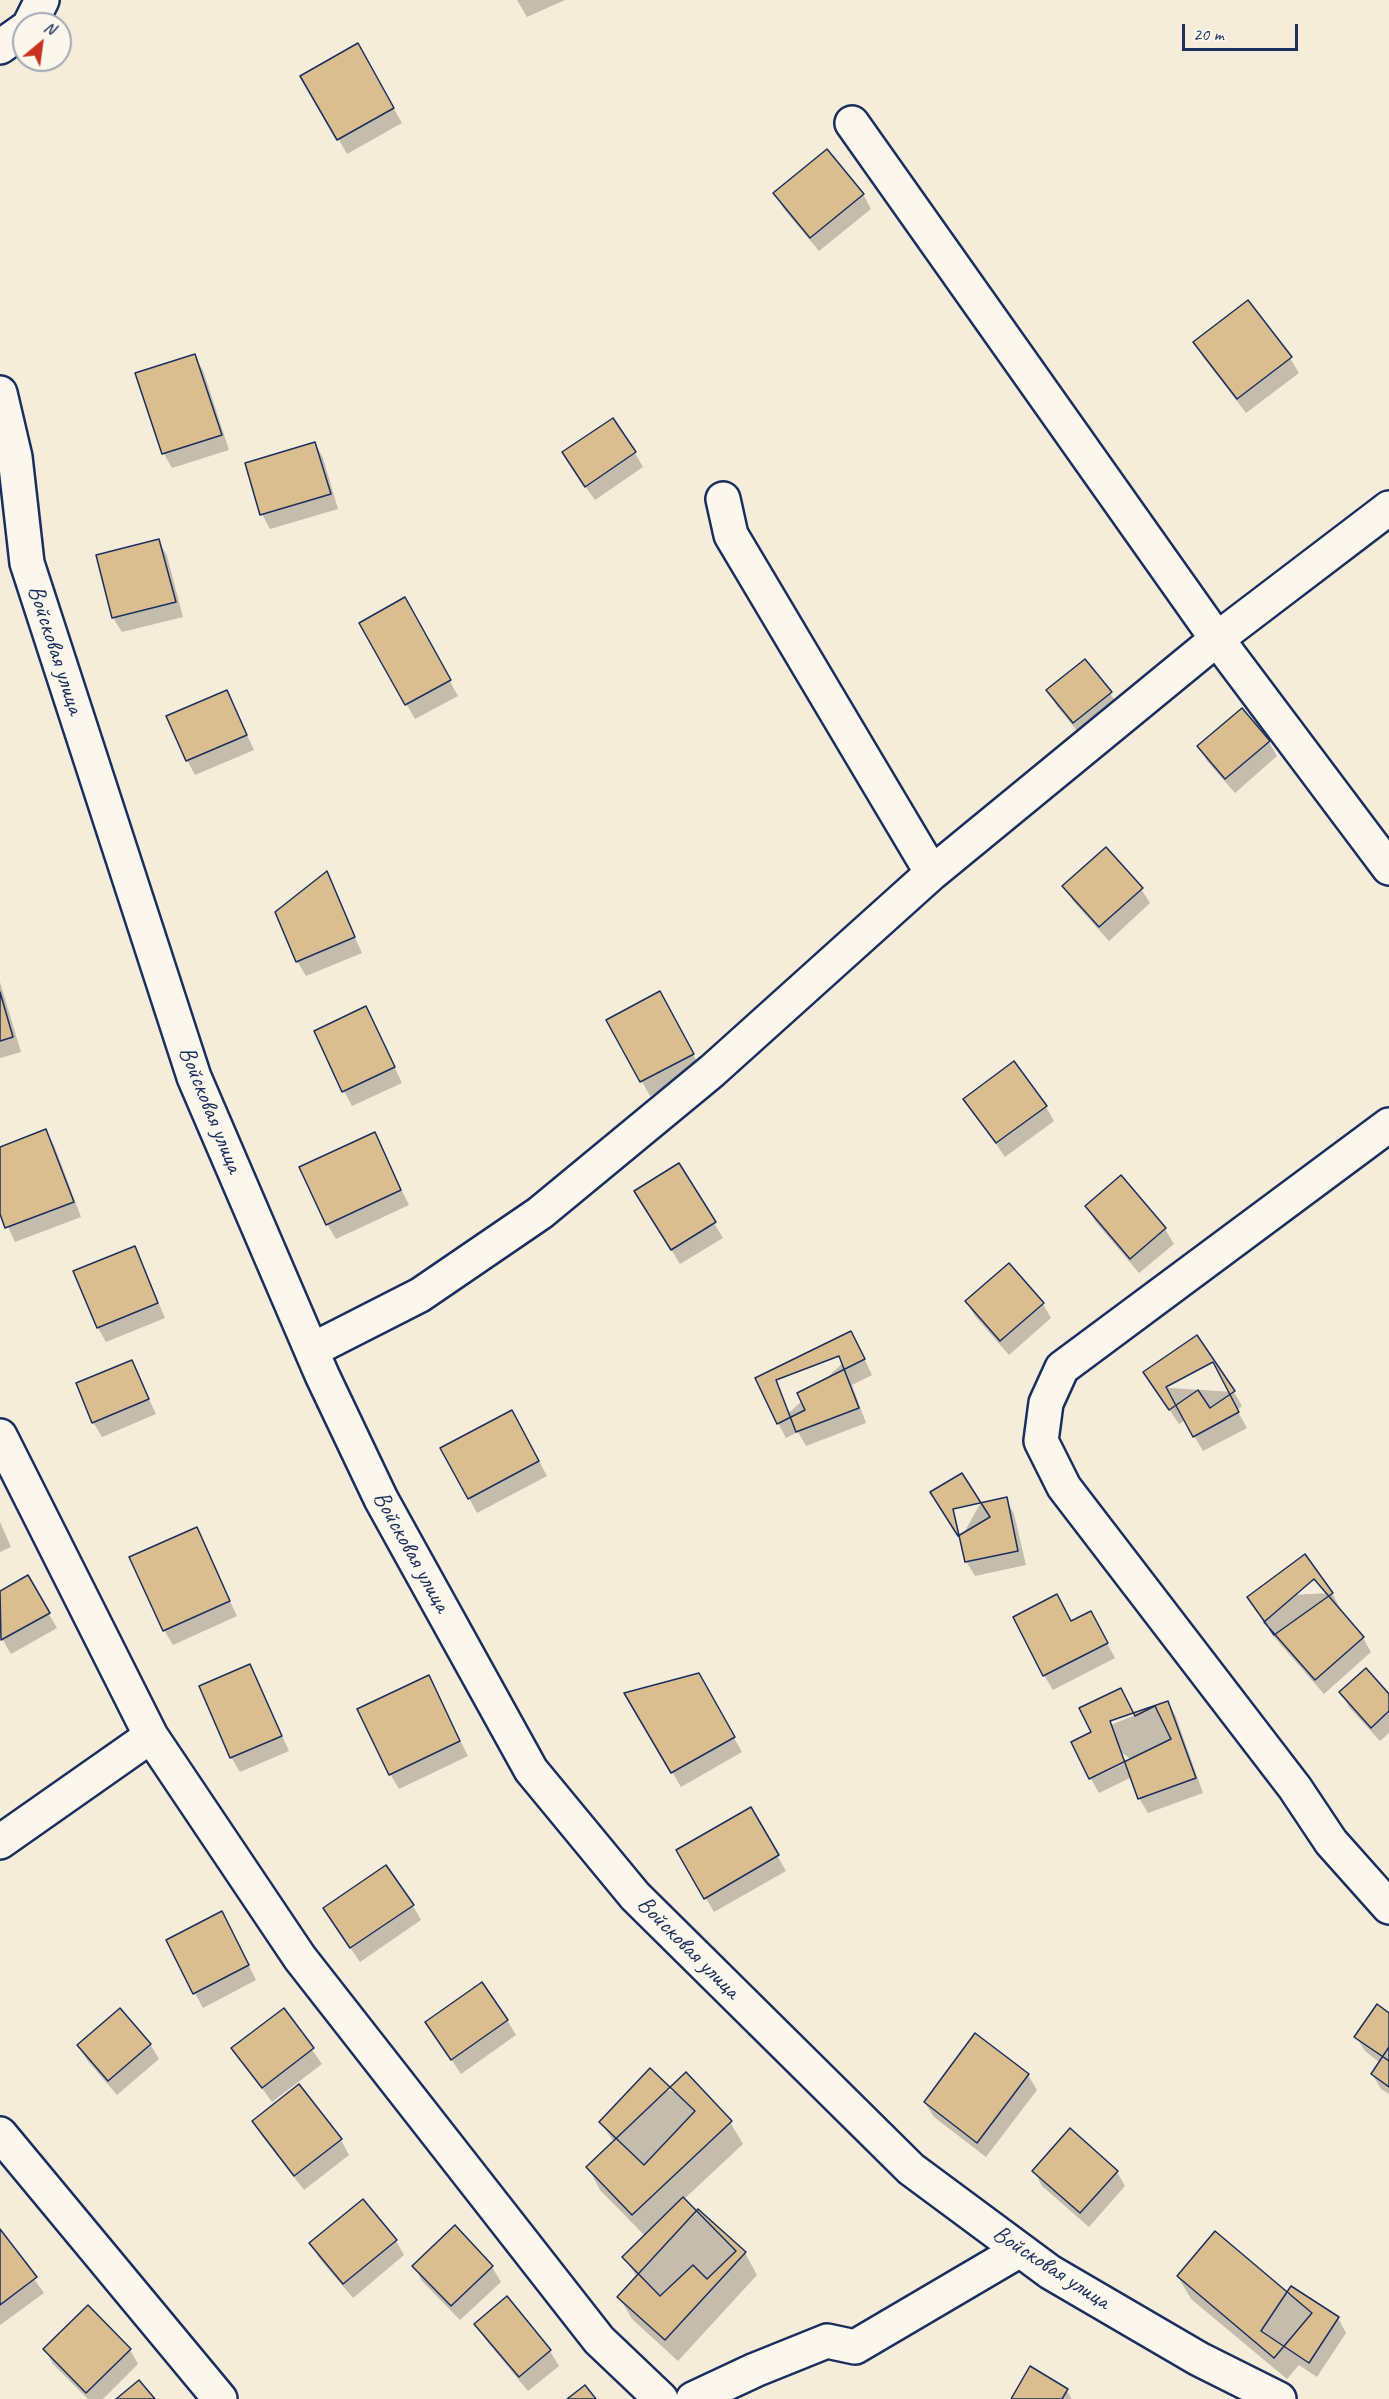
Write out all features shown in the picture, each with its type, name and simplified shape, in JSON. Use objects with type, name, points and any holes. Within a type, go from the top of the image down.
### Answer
[{"type":"street","points":[[852,123],[1217,639],[1389,868]]},
{"type":"street","name":"Войсковая улица","points":[[0,393],[15,457],[27,563],[194,1077],[312,1350],[381,1499],[531,1770],[635,1896],[911,2169],[1050,2272],[1180,2347],[1279,2399]]},
{"type":"street","points":[[723,500],[731,534],[932,873]]},
{"type":"street","points":[[312,1350],[420,1295],[540,1213],[712,1071],[932,873],[1217,639],[1389,508]]},
{"type":"street","points":[[1389,1125],[1062,1368],[1046,1403],[1041,1441],[1064,1487],[1295,1788],[1330,1842],[1389,1907]]},
{"type":"street","points":[[0,1436],[151,1736],[300,1958],[599,2340],[661,2399]]},
{"type":"street","points":[[0,1842],[151,1736]]},
{"type":"street","points":[[0,2134],[220,2399]]},
{"type":"street","points":[[693,2399],[755,2370],[827,2341],[855,2347],[1020,2250]]},
{"type":"building","points":[[358,43],[394,108],[337,140],[300,76]]},
{"type":"building","points":[[827,149],[864,194],[810,238],[773,193]]},
{"type":"building","points":[[1248,300],[1292,357],[1237,399],[1193,342]]},
{"type":"building","points":[[195,354],[222,435],[162,454],[135,373]]},
{"type":"building","points":[[613,418],[636,452],[585,487],[562,452]]},
{"type":"building","points":[[315,442],[331,494],[260,515],[245,463]]},
{"type":"building","points":[[159,539],[176,602],[112,618],[96,555]]},
{"type":"building","points":[[405,597],[451,680],[405,705],[359,623]]},
{"type":"building","points":[[1085,659],[1112,692],[1073,723],[1046,690]]},
{"type":"building","points":[[227,690],[247,735],[186,761],[166,716]]},
{"type":"building","points":[[1242,708],[1270,741],[1225,779],[1197,746]]},
{"type":"building","points":[[1106,847],[1143,888],[1099,927],[1062,886]]},
{"type":"building","points":[[327,871],[355,937],[296,962],[275,912]]},
{"type":"building","points":[[660,991],[694,1054],[640,1082],[606,1020]]},
{"type":"building","points":[[0,992],[13,1037],[0,1041]]},
{"type":"building","points":[[366,1006],[395,1067],[342,1092],[314,1031]]},
{"type":"building","points":[[1014,1061],[1047,1106],[996,1143],[963,1099]]},
{"type":"building","points":[[46,1129],[74,1202],[5,1228],[0,1214],[0,1147]]},
{"type":"building","points":[[375,1132],[401,1190],[326,1225],[299,1167]]},
{"type":"building","points":[[679,1163],[716,1222],[671,1250],[634,1191]]},
{"type":"building","points":[[1121,1175],[1166,1228],[1130,1259],[1085,1206]]},
{"type":"building","points":[[135,1246],[158,1303],[97,1328],[73,1271]]},
{"type":"building","points":[[1009,1263],[1044,1303],[1000,1341],[965,1301]]},
{"type":"building","points":[[851,1331],[865,1359],[797,1393],[805,1410],[777,1424],[755,1378]]},
{"type":"building","points":[[1197,1335],[1235,1391],[1210,1408],[1198,1390],[1169,1410],[1143,1372]]},
{"type":"building","points":[[839,1356],[859,1408],[796,1432],[776,1380]]},
{"type":"building","points":[[132,1360],[149,1399],[92,1423],[76,1383]]},
{"type":"building","points":[[1213,1362],[1239,1412],[1193,1437],[1166,1387]]},
{"type":"building","points":[[512,1410],[539,1461],[468,1499],[440,1448]]},
{"type":"building","points":[[962,1473],[990,1517],[958,1536],[930,1492]]},
{"type":"building","points":[[1007,1497],[1018,1551],[965,1562],[953,1509]]},
{"type":"building","points":[[197,1527],[230,1601],[163,1631],[129,1557]]},
{"type":"building","points":[[1305,1554],[1333,1593],[1274,1635],[1247,1597]]},
{"type":"building","points":[[28,1575],[50,1613],[1,1640],[0,1591]]},
{"type":"building","points":[[1314,1579],[1364,1637],[1315,1680],[1264,1622]]},
{"type":"building","points":[[1057,1594],[1071,1621],[1091,1611],[1108,1643],[1043,1676],[1013,1617]]},
{"type":"building","points":[[250,1664],[282,1736],[230,1758],[199,1686]]},
{"type":"building","points":[[1366,1668],[1389,1694],[1389,1711],[1371,1728],[1339,1692]]},
{"type":"building","points":[[699,1673],[735,1737],[671,1773],[624,1693]]},
{"type":"building","points":[[429,1675],[460,1741],[389,1775],[357,1709]]},
{"type":"building","points":[[1121,1688],[1135,1716],[1155,1706],[1171,1739],[1089,1779],[1071,1742],[1091,1732],[1079,1708]]},
{"type":"building","points":[[1168,1701],[1196,1778],[1138,1799],[1110,1721]]},
{"type":"building","points":[[751,1807],[779,1855],[704,1899],[676,1850]]},
{"type":"building","points":[[386,1865],[414,1905],[350,1948],[323,1908]]},
{"type":"building","points":[[222,1911],[249,1965],[193,1994],[166,1940]]},
{"type":"building","points":[[482,1982],[508,2020],[451,2060],[425,2022]]},
{"type":"building","points":[[1377,2004],[1389,2013],[1389,2061],[1354,2037]]},
{"type":"building","points":[[120,2008],[151,2044],[108,2081],[77,2045]]},
{"type":"building","points":[[284,2008],[314,2048],[262,2088],[231,2048]]},
{"type":"building","points":[[975,2033],[1029,2074],[977,2143],[924,2102]]},
{"type":"building","points":[[1389,2047],[1389,2087],[1371,2074]]},
{"type":"building","points":[[650,2068],[695,2111],[644,2165],[599,2122]]},
{"type":"building","points":[[686,2072],[732,2121],[632,2215],[586,2167]]},
{"type":"building","points":[[299,2084],[342,2139],[294,2176],[252,2121]]},
{"type":"building","points":[[1070,2128],[1118,2171],[1080,2213],[1032,2171]]},
{"type":"building","points":[[683,2197],[736,2251],[707,2279],[693,2265],[660,2296],[622,2257]]},
{"type":"building","points":[[363,2199],[397,2240],[343,2284],[309,2243]]},
{"type":"building","points":[[698,2209],[746,2252],[665,2340],[617,2297]]},
{"type":"building","points":[[455,2225],[493,2266],[451,2306],[412,2266]]},
{"type":"building","points":[[0,2229],[37,2277],[0,2305]]},
{"type":"building","points":[[1215,2231],[1312,2313],[1274,2358],[1177,2276]]},
{"type":"building","points":[[1291,2286],[1339,2317],[1309,2363],[1261,2331]]},
{"type":"building","points":[[507,2296],[551,2350],[519,2377],[474,2324]]},
{"type":"building","points":[[88,2305],[131,2349],[86,2393],[43,2349]]},
{"type":"building","points":[[1030,2366],[1068,2389],[1062,2399],[1011,2399]]},
{"type":"building","points":[[139,2380],[155,2399],[116,2399]]},
{"type":"building","points":[[585,2385],[596,2399],[567,2399]]}]
